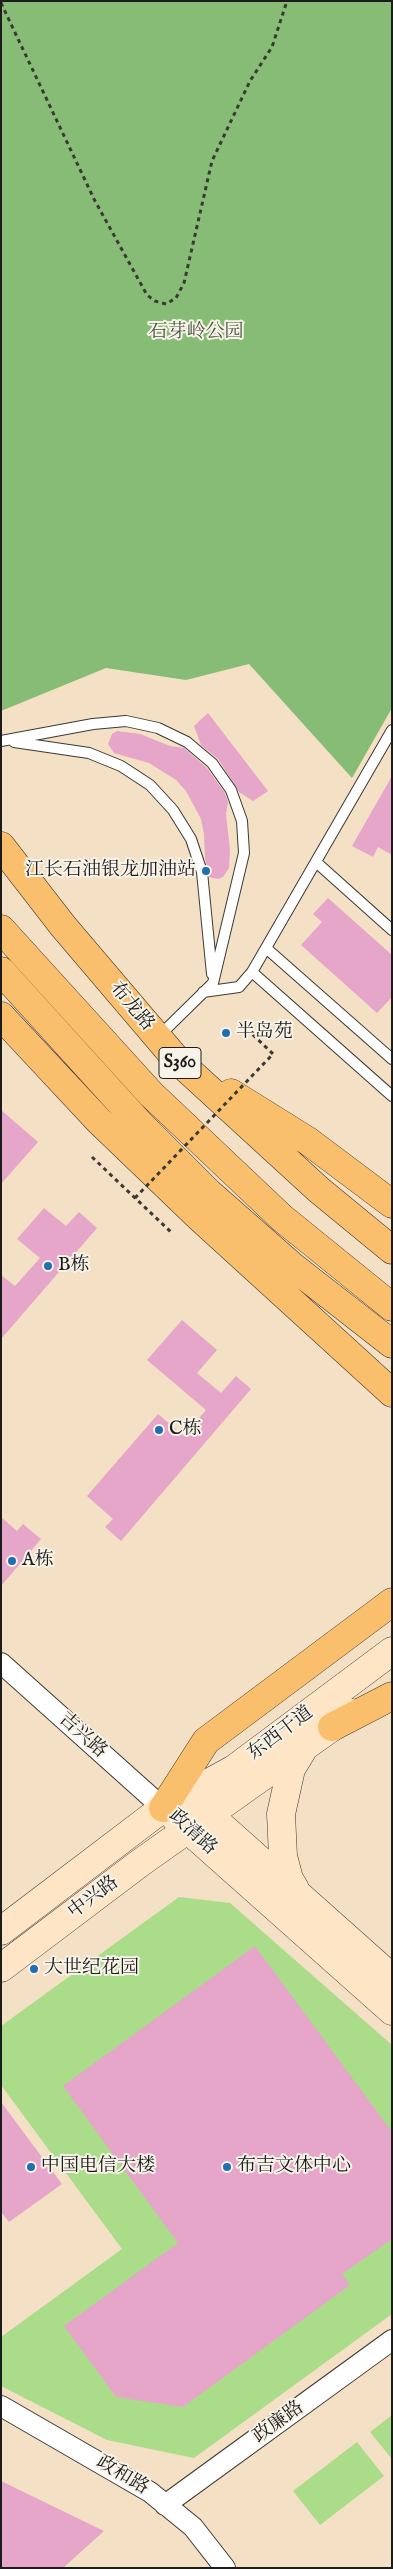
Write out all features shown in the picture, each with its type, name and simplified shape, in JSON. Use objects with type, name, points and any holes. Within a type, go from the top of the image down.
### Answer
[{"type":"main road","name":"布龙路","points":[[1,846],[63,926],[177,1060],[319,1190],[392,1250]]},
{"type":"main road","name":"S360","points":[[2,932],[151,1094],[282,1218],[392,1307]]},
{"type":"main road","points":[[1,971],[120,1102],[210,1192],[292,1266],[392,1344]]},
{"type":"main road","points":[[1,1016],[100,1121],[174,1192],[392,1393]]},
{"type":"main road","points":[[177,1060],[308,1141],[392,1204]]},
{"type":"main road","points":[[163,1808],[206,1741],[392,1602]]},
{"type":"main road","name":"东西干道","points":[[163,1808],[234,1769],[392,1651]]},
{"type":"main road","name":"东西干道","points":[[198,1822],[392,1686]]},
{"type":"main road","points":[[332,1727],[392,1696]]},
{"type":"main road","points":[[298,1894],[286,1869],[281,1843],[281,1814],[291,1770],[306,1746]]},
{"type":"main road","name":"政清路","points":[[163,1808],[198,1822],[298,1894],[392,1978]]},
{"type":"main road","name":"中兴路","points":[[1,1931],[163,1808]]},
{"type":"main road","name":"政清路","points":[[198,1822],[392,2011]]},
{"type":"main road","name":"中兴路","points":[[1,1968],[198,1822]]},
{"type":"street","name":"吉兴路","points":[[1,1664],[163,1808]]},
{"type":"street","name":"政廉路","points":[[165,2505],[392,2340]]},
{"type":"street","name":"政和路","points":[[1,2406],[150,2492],[193,2527],[225,2568]]},
{"type":"lane","points":[[4,741],[93,724],[126,721],[158,728],[180,738],[212,763],[231,790],[242,821],[244,854],[213,983],[158,1038]]},
{"type":"lane","points":[[203,992],[239,987],[252,972],[392,730]]},
{"type":"lane","points":[[4,741],[89,753],[121,766],[150,785],[173,810],[191,839],[202,872],[213,983]]},
{"type":"lane","points":[[316,862],[392,930]]},
{"type":"lane","points":[[266,948],[392,1059]]},
{"type":"lane","points":[[252,972],[392,1096]]},
{"type":"path","points":[[1,3],[94,199],[147,295],[155,301],[166,304],[176,298],[184,283],[212,161],[250,80],[272,47],[287,1]]},
{"type":"path","points":[[134,1198],[273,1054],[247,1029]]},
{"type":"path","points":[[92,1157],[173,1234]]},
{"type":"green space","name":"石芽岭公园","points":[[1,1],[392,1],[392,708],[352,778],[249,664],[186,680],[106,668],[1,711]]},
{"type":"green space","name":"布吉文体中心","points":[[179,1897],[230,1903],[392,2045],[392,2314],[194,2458],[107,2440],[1,2386],[1,2337],[122,2249],[1,2085],[1,2026]]},
{"type":"green space","points":[[392,2415],[392,2459],[370,2432]]},
{"type":"green space","points":[[357,2442],[384,2476],[320,2525],[293,2491]]},
{"type":"building","points":[[208,713],[268,791],[253,801],[239,792],[218,759],[201,745],[194,726]]},
{"type":"building","points":[[117,731],[140,734],[170,746],[184,748],[207,768],[225,793],[228,802],[226,814],[230,850],[229,868],[223,877],[218,879],[209,877],[201,819],[186,791],[176,780],[149,763],[114,753],[108,744],[112,734]]},
{"type":"building","points":[[392,776],[392,855],[378,847],[373,857],[352,846]]},
{"type":"building","points":[[328,898],[392,955],[392,997],[377,1013],[301,945],[322,922],[313,914]]},
{"type":"building","points":[[1,1110],[38,1142],[1,1184]]},
{"type":"building","name":"B栋","points":[[44,1208],[66,1226],[79,1212],[97,1228],[1,1339],[1,1275],[15,1286],[40,1258],[17,1239]]},
{"type":"building","name":"C栋","points":[[182,1320],[217,1350],[197,1373],[221,1393],[236,1376],[251,1389],[121,1541],[105,1527],[113,1519],[87,1496],[158,1414],[184,1436],[206,1410],[147,1360]]},
{"type":"building","name":"A栋","points":[[1,1517],[17,1531],[23,1524],[41,1539],[1,1586]]},
{"type":"building","points":[[255,1946],[392,2132],[392,2239],[342,2274],[350,2285],[183,2407],[116,2397],[64,2326],[178,2243],[63,2086]]},
{"type":"building","points":[[1,2102],[62,2184],[9,2222],[1,2212]]},
{"type":"building","points":[[1,2481],[104,2531],[63,2568],[1,2568]]},
{"type":"place","name":"江长石油银龙加油站","points":[[206,871]]},
{"type":"place","name":"半岛苑","points":[[226,1033]]},
{"type":"place","name":"B栋","points":[[48,1266]]},
{"type":"place","name":"C栋","points":[[159,1430]]},
{"type":"place","name":"A栋","points":[[12,1561]]},
{"type":"place","name":"大世纪花园","points":[[34,1969]]},
{"type":"place","name":"中国电信大楼","points":[[31,2167]]},
{"type":"place","name":"布吉文体中心","points":[[227,2167]]}]
